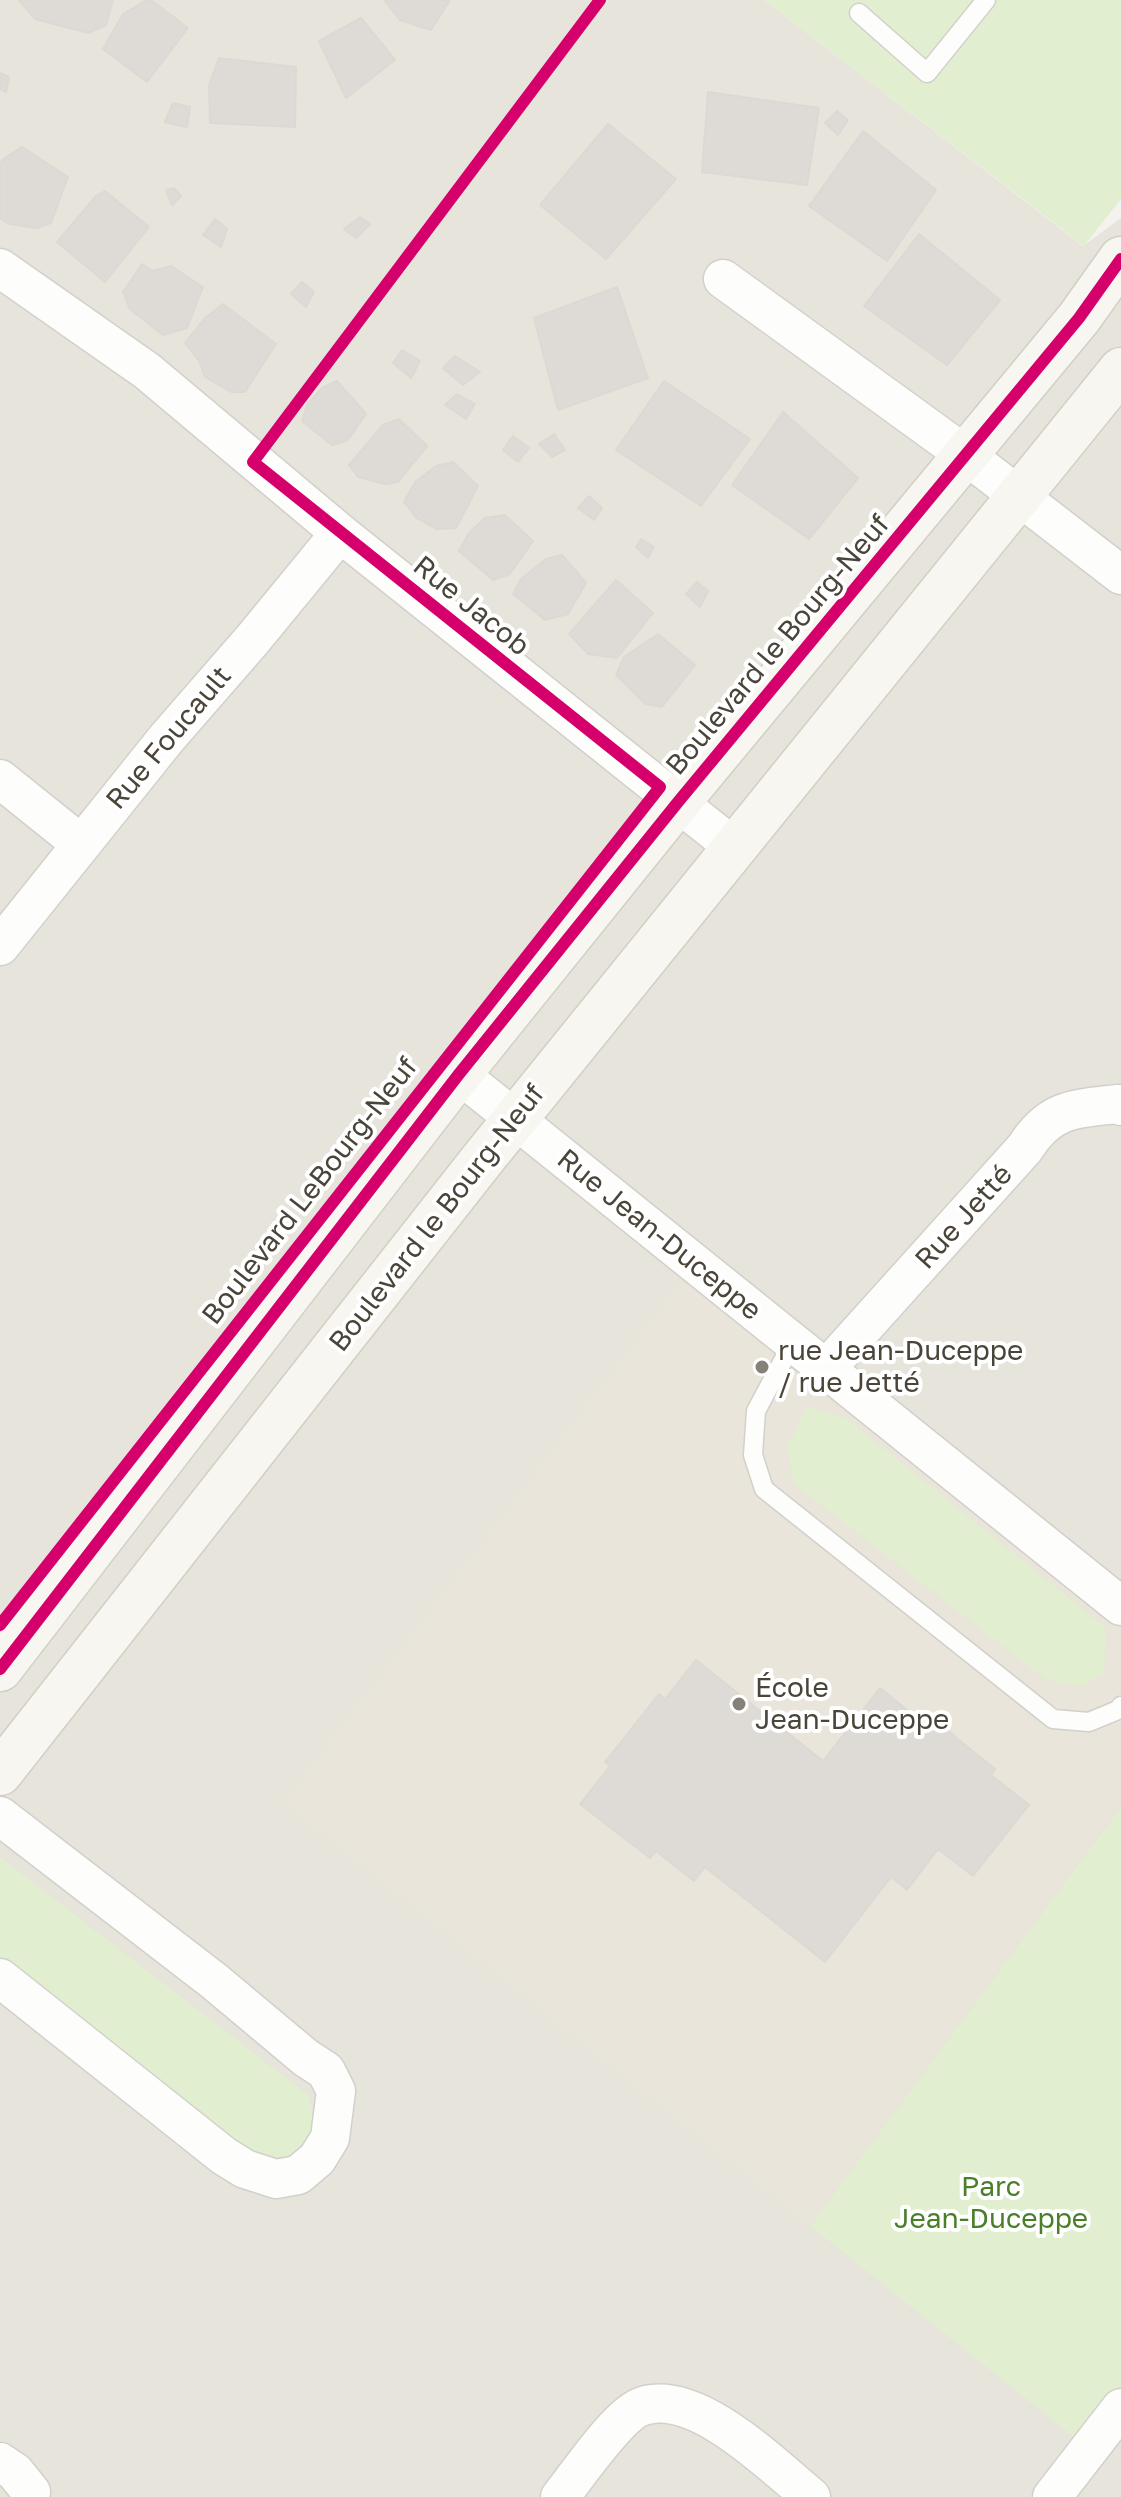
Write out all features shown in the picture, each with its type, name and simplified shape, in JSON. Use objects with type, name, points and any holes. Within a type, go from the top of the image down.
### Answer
[{"type":"street","name":"Boulevard le Bourg-Neuf","points":[[0,1669],[459,1074],[678,802],[967,456],[1079,318],[1121,259]]},
{"type":"street","name":"Rue Jacob","points":[[0,268],[147,371],[340,533],[735,848]]},
{"type":"street","points":[[723,279],[967,456],[1121,575]]},
{"type":"street","name":"Boulevard le Bourg-Neuf","points":[[0,1773],[514,1119],[1121,370]]},
{"type":"street","name":"Rue Foucault","points":[[0,946],[340,533]]},
{"type":"street","points":[[0,779],[81,844]]},
{"type":"street","name":"Rue Jean-Duceppe","points":[[459,1074],[1121,1606]]},
{"type":"street","name":"Rue Jetté","points":[[826,1369],[1025,1148],[1037,1128],[1067,1110],[1121,1106]]},
{"type":"street","points":[[0,1816],[326,2071],[336,2091],[330,2138],[317,2159],[298,2175],[276,2179],[245,2169],[224,2156],[0,1978]]},
{"type":"street","points":[[560,2497],[612,2430],[642,2406],[674,2404],[712,2417],[811,2497]]},
{"type":"street","points":[[1052,2497],[1121,2408]]},
{"type":"street","points":[[0,2462],[15,2472],[31,2492],[30,2497]]},
{"type":"lane","points":[[859,13],[927,73],[986,0]]},
{"type":"lane","points":[[793,1342],[756,1411],[753,1455],[764,1489],[1053,1719],[1089,1722],[1121,1706]]},
{"type":"shaded area","points":[[0,0],[764,0],[1083,246],[1121,218],[1121,2497],[0,2497]]},
{"type":"shaded area","name":"École Jean-Duceppe","points":[[694,1264],[1121,1606],[1121,1806],[810,2226],[283,1803]]},
{"type":"green space","points":[[764,0],[1121,0],[1121,199],[1084,246]]},
{"type":"green space","points":[[807,1407],[846,1418],[1106,1628],[1104,1672],[1080,1687],[1045,1679],[794,1484],[787,1448]]},
{"type":"green space","name":"Parc Jean-Duceppe","points":[[1121,1807],[1121,2408],[1089,2449],[810,2226]]},
{"type":"green space","points":[[0,1857],[308,2095],[314,2123],[311,2138],[305,2146],[280,2158],[251,2158],[0,1962]]},
{"type":"building","points":[[19,0],[113,0],[106,25],[88,33],[35,19]]},
{"type":"building","points":[[147,0],[188,28],[147,82],[103,49],[123,14]]},
{"type":"building","points":[[384,0],[450,0],[431,30],[400,20]]},
{"type":"building","points":[[361,18],[395,60],[346,98],[319,41]]},
{"type":"building","points":[[219,58],[296,67],[295,127],[210,123],[209,86]]},
{"type":"building","points":[[0,73],[9,77],[6,92],[0,89]]},
{"type":"building","points":[[708,92],[819,108],[807,185],[702,172]]},
{"type":"building","points":[[173,103],[190,107],[187,127],[165,122]]},
{"type":"building","points":[[837,111],[848,120],[838,135],[825,123]]},
{"type":"building","points":[[608,124],[676,179],[606,259],[540,205]]},
{"type":"building","points":[[863,131],[936,190],[887,261],[809,206]]},
{"type":"building","points":[[22,147],[68,177],[51,223],[37,228],[9,224],[0,218],[0,165],[3,159]]},
{"type":"building","points":[[174,188],[181,196],[172,205],[166,190]]},
{"type":"building","points":[[105,191],[149,227],[105,282],[57,242],[96,196]]},
{"type":"building","points":[[360,217],[370,224],[356,238],[344,229]]},
{"type":"building","points":[[215,219],[227,229],[221,247],[203,235]]},
{"type":"building","points":[[919,234],[1000,300],[947,365],[864,306]]},
{"type":"building","points":[[142,264],[152,271],[171,266],[203,287],[187,328],[163,335],[130,309],[123,292]]},
{"type":"building","points":[[302,282],[314,292],[306,307],[291,294]]},
{"type":"building","points":[[617,287],[648,378],[558,410],[534,318]]},
{"type":"building","points":[[223,304],[276,344],[245,392],[231,392],[205,377],[199,361],[185,343],[205,318]]},
{"type":"building","points":[[402,350],[420,361],[411,378],[393,363]]},
{"type":"building","points":[[455,356],[480,372],[463,385],[443,368]]},
{"type":"building","points":[[337,381],[366,414],[348,440],[332,445],[302,421],[307,405],[322,388]]},
{"type":"building","points":[[664,381],[750,439],[701,506],[616,450]]},
{"type":"building","points":[[457,394],[475,404],[466,419],[445,405]]},
{"type":"building","points":[[783,412],[858,478],[809,539],[732,485]]},
{"type":"building","points":[[399,419],[427,446],[398,482],[385,484],[358,477],[349,465],[383,425]]},
{"type":"building","points":[[554,434],[565,450],[552,457],[539,444]]},
{"type":"building","points":[[513,436],[529,448],[518,462],[503,450]]},
{"type":"building","points":[[453,462],[478,486],[456,528],[437,529],[417,518],[404,502],[415,482],[436,466]]},
{"type":"building","points":[[589,496],[602,508],[594,520],[578,508]]},
{"type":"building","points":[[505,515],[533,541],[510,574],[493,580],[459,551],[469,533],[485,518]]},
{"type":"building","points":[[641,539],[654,547],[648,558],[636,547]]},
{"type":"building","points":[[562,555],[586,583],[568,614],[545,620],[513,594],[521,579],[546,559]]},
{"type":"building","points":[[616,580],[653,613],[617,658],[588,654],[569,634]]},
{"type":"building","points":[[697,582],[708,591],[700,607],[686,594]]},
{"type":"building","points":[[658,634],[695,665],[662,707],[645,704],[616,675],[624,657]]},
{"type":"building","points":[[696,1660],[823,1761],[880,1688],[917,1718],[923,1711],[995,1769],[991,1775],[1029,1805],[973,1876],[938,1849],[907,1890],[891,1877],[825,1962],[705,1867],[694,1881],[656,1851],[650,1858],[580,1804],[610,1766],[605,1762],[659,1694],[665,1699]]},
{"type":"cycle path","name":"Boulevard LeBourg-Neuf","points":[[0,1625],[660,787],[253,462],[600,0]]},
{"type":"cycle path","points":[[0,1669],[459,1074],[678,802],[1079,318],[1121,259]]},
{"type":"place","name":"rue Jean-Duceppe / rue Jetté","points":[[762,1367]]},
{"type":"place","name":"École Jean-Duceppe","points":[[739,1704]]}]
